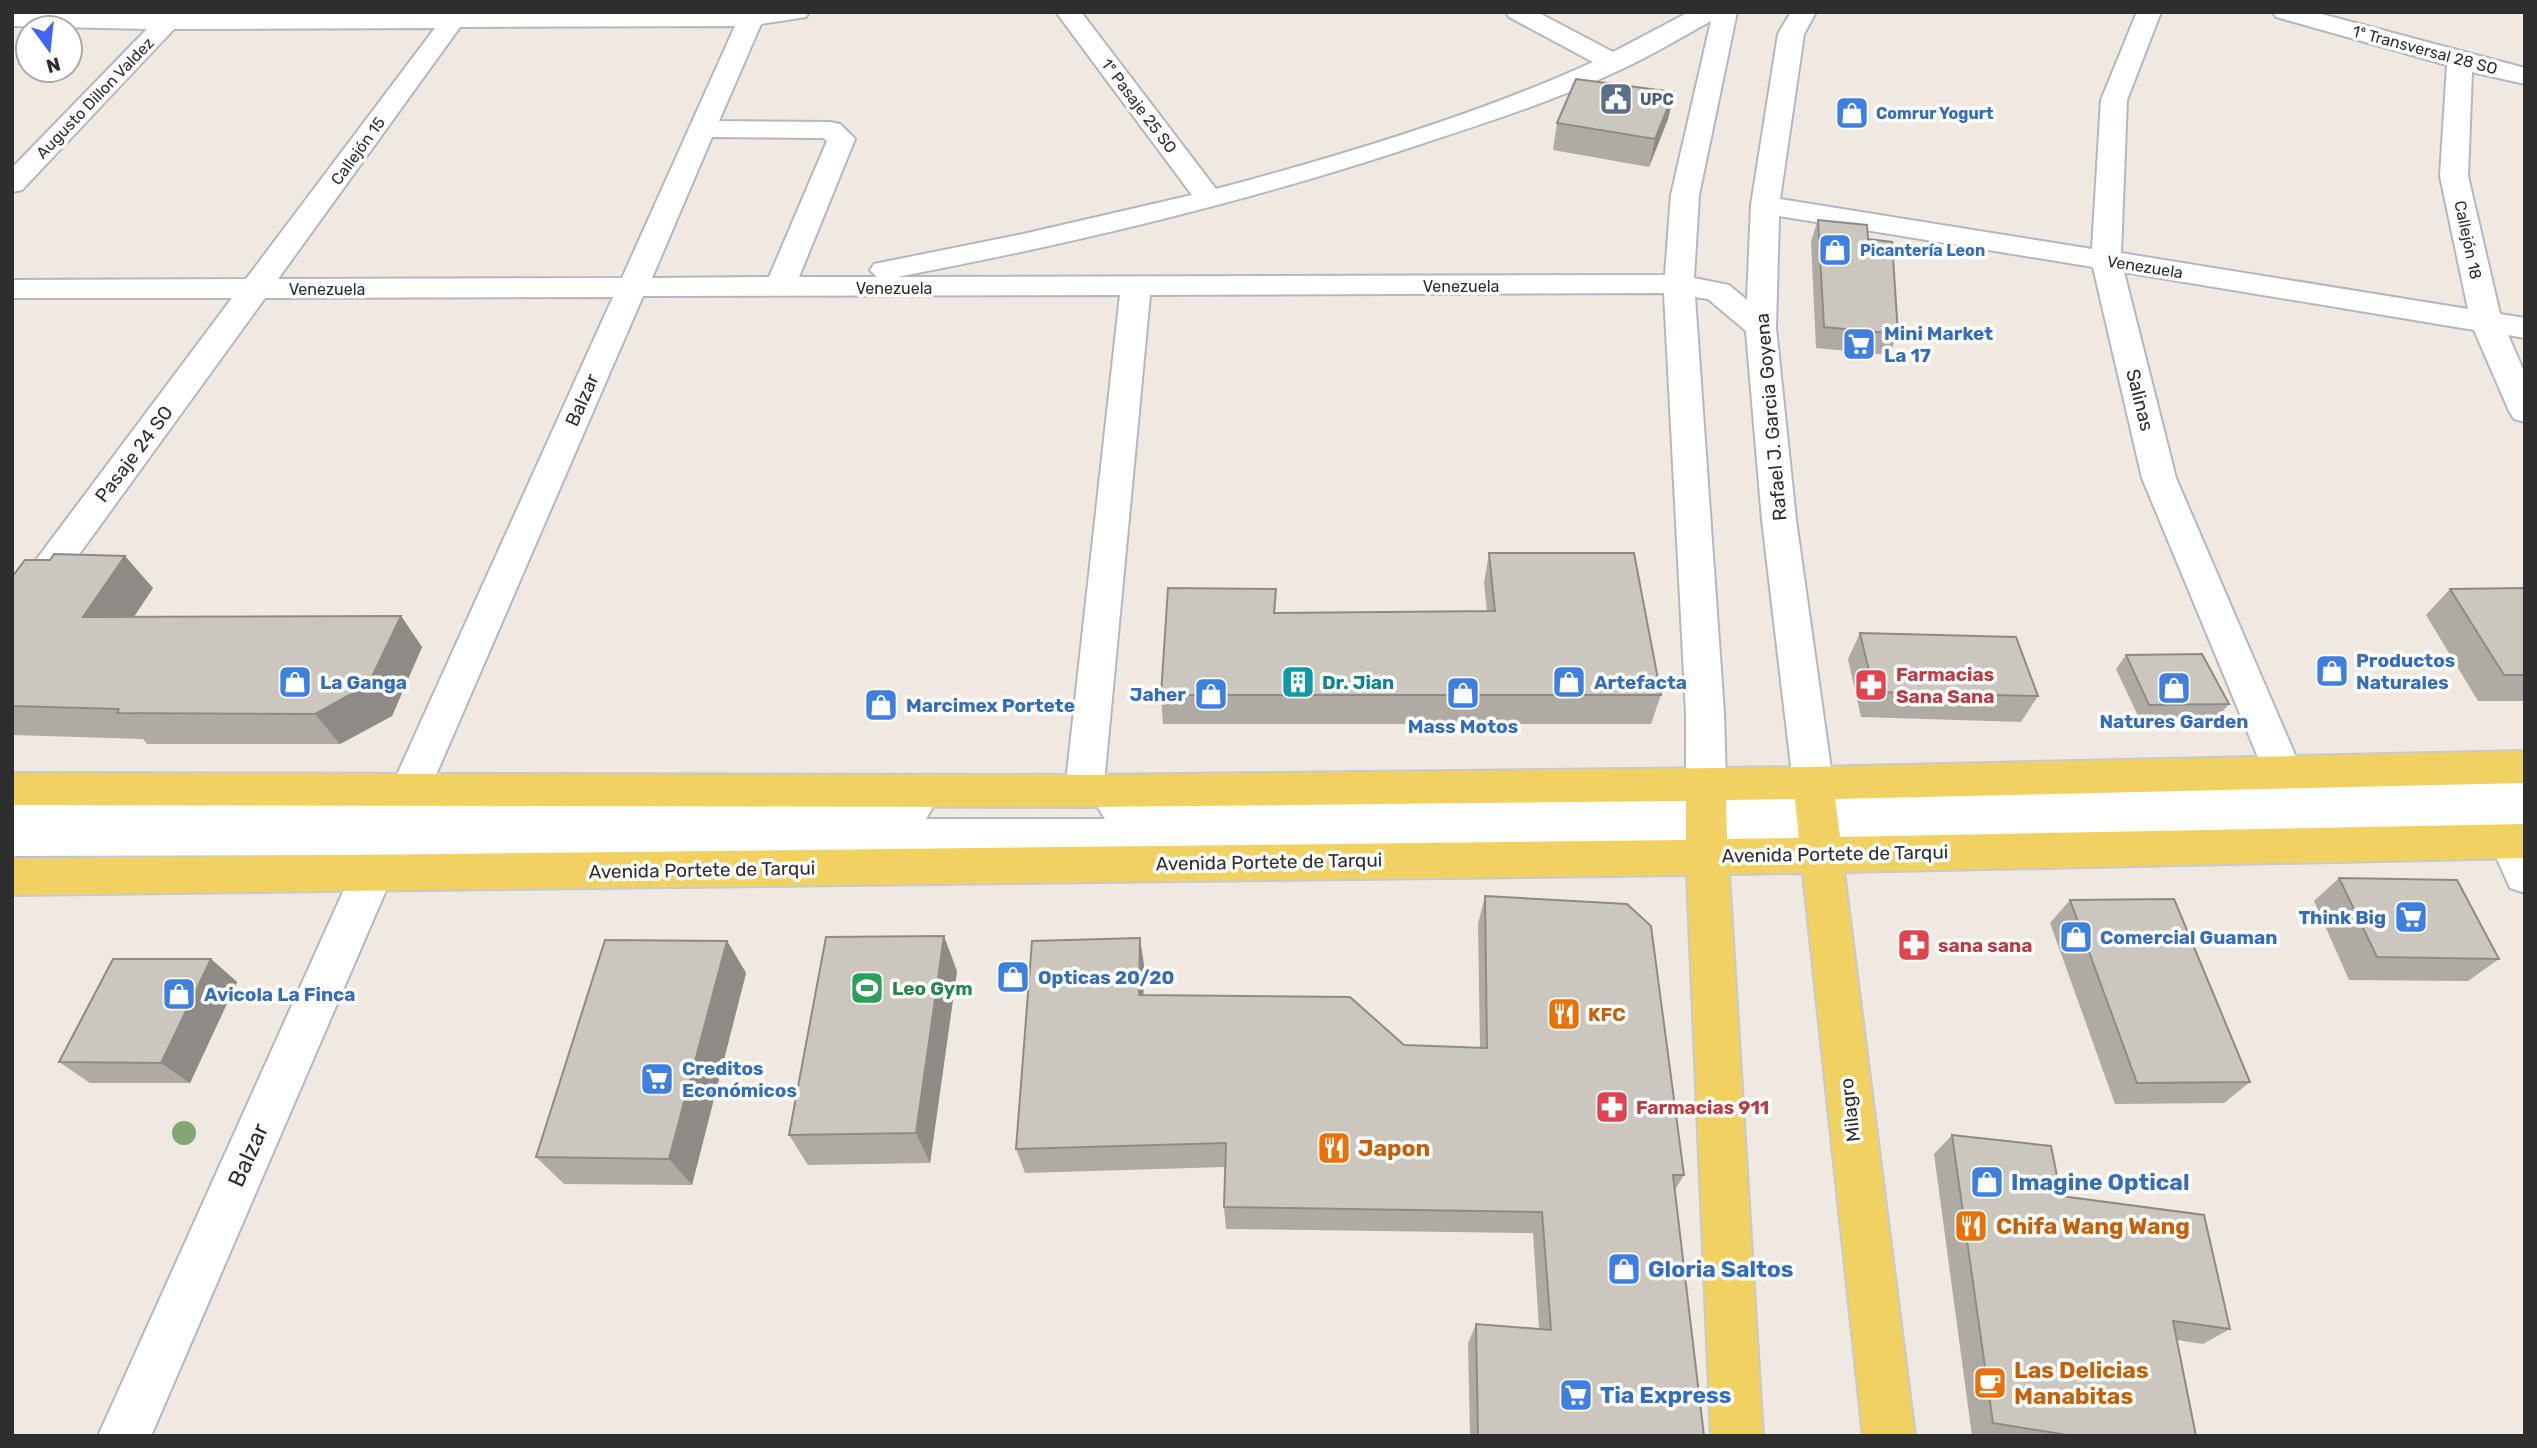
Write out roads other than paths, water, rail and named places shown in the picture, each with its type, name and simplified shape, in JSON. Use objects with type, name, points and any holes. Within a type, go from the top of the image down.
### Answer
[{"type":"main road","name":"Avenida Portete de Tarqui","points":[[12,789],[1085,791],[1706,820],[1816,819],[2282,771],[2525,767]]},
{"type":"main road","name":"Avenida Portete de Tarqui","points":[[12,877],[372,874],[1706,820],[1816,819],[2521,844]]},
{"type":"main road","name":"Milagro","points":[[1816,819],[1889,1436]]},
{"type":"main road","points":[[1706,820],[1737,1436]]},
{"type":"street","points":[[12,19],[752,15],[797,12]]},
{"type":"street","name":"1º Pasaje 25 SO","points":[[1068,12],[1210,200]]},
{"type":"street","points":[[1518,12],[1614,63]]},
{"type":"street","points":[[780,288],[1004,248],[1210,200],[1360,157],[1494,111],[1614,63],[1708,12]]},
{"type":"street","points":[[1706,820],[1705,713],[1679,285],[1685,195],[1724,12]]},
{"type":"street","name":"Rafael J. Garcia Goyena","points":[[1804,12],[1791,34],[1765,205],[1761,328],[1779,520],[1816,819]]},
{"type":"street","name":"Salinas","points":[[2149,12],[2114,100],[2106,261],[2160,478],[2282,771]]},
{"type":"street","name":"1º Transversal 28 SO","points":[[2285,12],[2459,61],[2525,76]]},
{"type":"street","name":"Balzar","points":[[411,788],[752,15]]},
{"type":"street","name":"Callejón 15","points":[[256,289],[456,16]]},
{"type":"street","name":"Augusto Dillon Valdez","points":[[12,184],[172,17]]},
{"type":"street","name":"Callejón 18","points":[[2459,61],[2454,176],[2486,321],[2525,411]]},
{"type":"street","points":[[702,129],[830,130],[841,138],[780,288]]},
{"type":"street","name":"Venezuela","points":[[1765,205],[2525,328]]},
{"type":"street","name":"Venezuela","points":[[12,289],[1679,285],[1718,292],[1761,328]]},
{"type":"street","points":[[1085,791],[1136,286]]},
{"type":"street","name":"Pasaje 24 SO","points":[[12,619],[256,289]]},
{"type":"street","name":"Avenida Portete de Tarqui","points":[[1816,819],[2525,790]]},
{"type":"street","name":"Avenida Portete de Tarqui","points":[[12,808],[1706,820]]},
{"type":"street","name":"Avenida Portete de Tarqui","points":[[12,839],[1706,820]]},
{"type":"street","name":"Balzar","points":[[124,1436],[372,874]]},
{"type":"place","name":"UPC","points":[[1616,99]]},
{"type":"place","name":"Comrur Yogurt","points":[[1852,113]]},
{"type":"place","name":"Picantería Leon","points":[[1835,250]]},
{"type":"place","name":"Mini Market La 17","points":[[1859,344]]},
{"type":"place","name":"Productos Naturales","points":[[2332,671]]},
{"type":"place","name":"La Ganga","points":[[295,682]]},
{"type":"place","name":"Dr. Jian","points":[[1298,682]]},
{"type":"place","name":"Artefacta","points":[[1569,682]]},
{"type":"place","name":"Farmacias Sana Sana","points":[[1871,685]]},
{"type":"place","name":"Natures Garden","points":[[2174,688]]},
{"type":"place","name":"Mass Motos","points":[[1463,693]]},
{"type":"place","name":"Jaher","points":[[1211,694]]},
{"type":"place","name":"Marcimex Portete","points":[[881,705]]},
{"type":"place","name":"Think Big","points":[[2411,917]]},
{"type":"place","name":"Comercial Guaman","points":[[2076,937]]},
{"type":"place","name":"sana sana","points":[[1914,945]]},
{"type":"place","name":"Opticas 20/20","points":[[1013,977]]},
{"type":"place","name":"Leo Gym","points":[[867,988]]},
{"type":"place","name":"Avicola La Finca","points":[[179,994]]},
{"type":"place","name":"KFC","points":[[1564,1014]]},
{"type":"place","name":"Creditos Económicos","points":[[657,1079]]},
{"type":"place","name":"Farmacias 911","points":[[1612,1107]]},
{"type":"place","name":"Japon","points":[[1334,1148]]},
{"type":"place","name":"Imagine Optical","points":[[1987,1182]]},
{"type":"place","name":"Chifa Wang Wang","points":[[1971,1226]]},
{"type":"place","name":"Gloria Saltos","points":[[1624,1269]]},
{"type":"place","name":"Las Delicias Manabitas","points":[[1990,1383]]},
{"type":"place","name":"Tia Express","points":[[1576,1395]]}]
